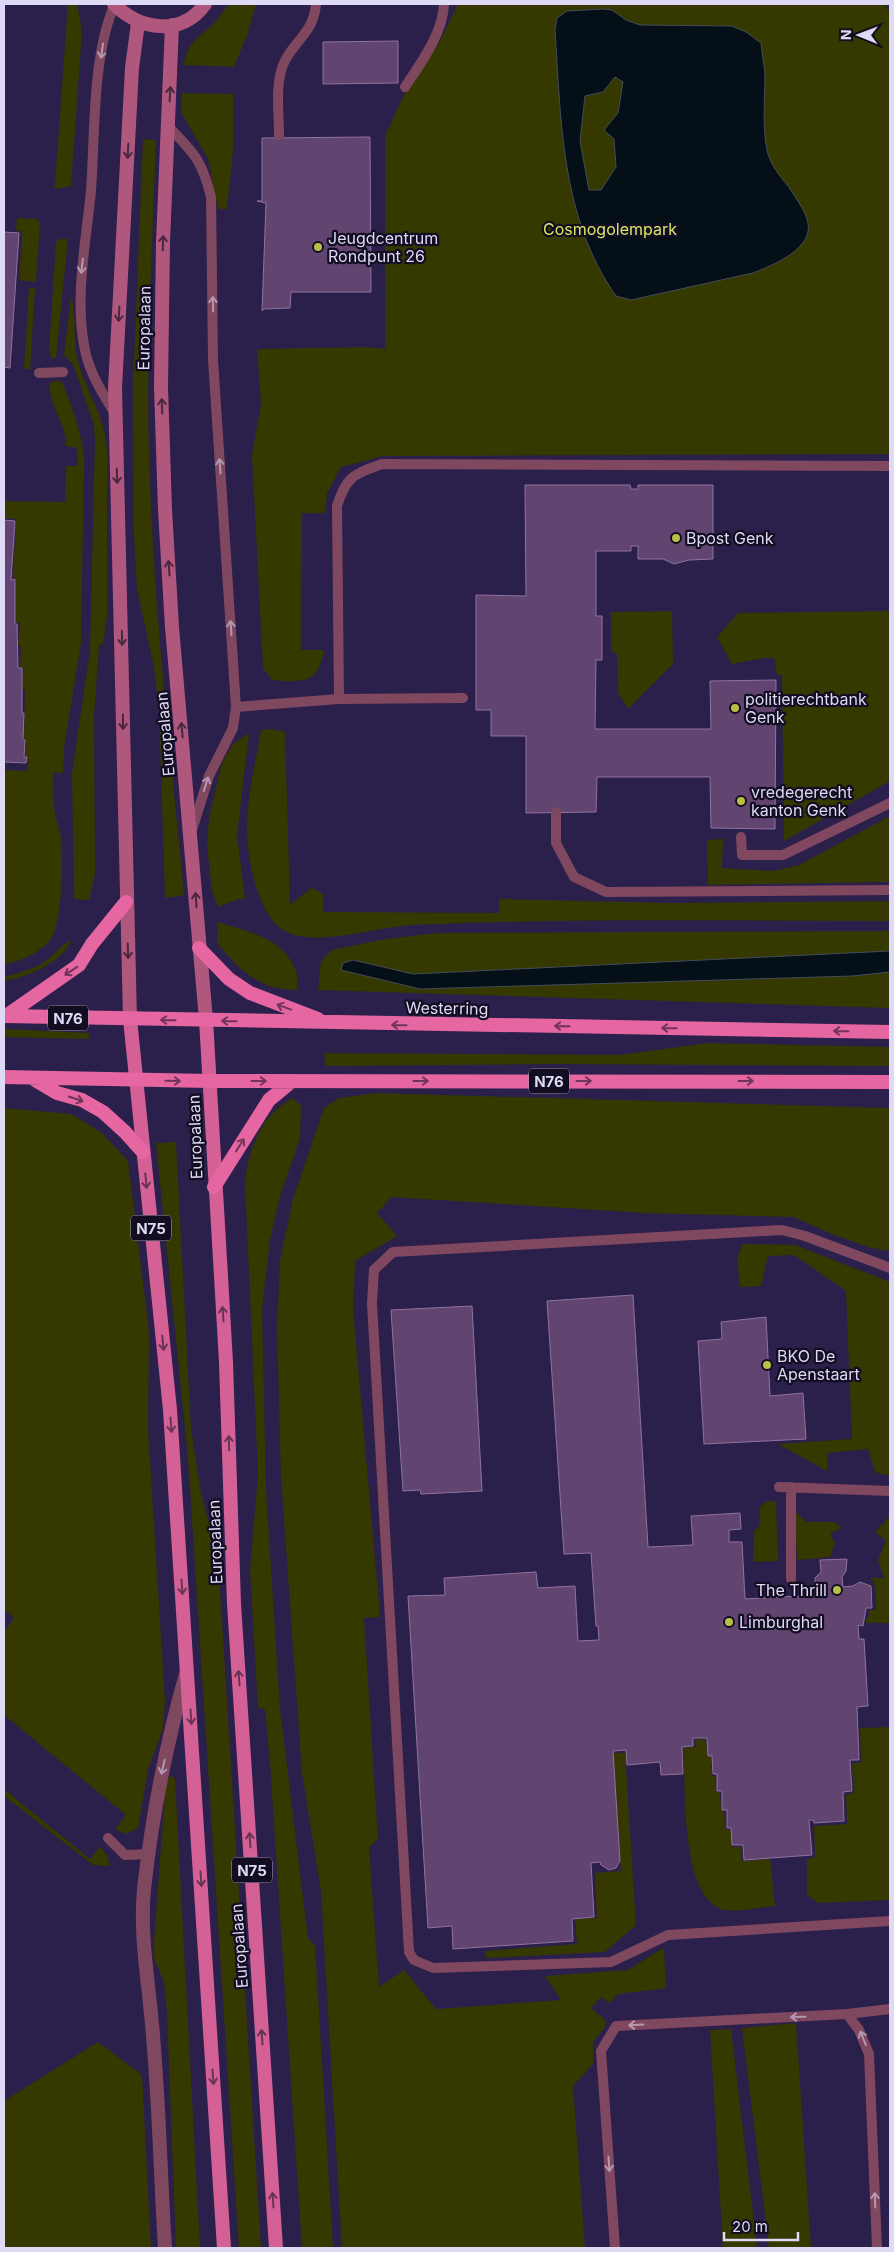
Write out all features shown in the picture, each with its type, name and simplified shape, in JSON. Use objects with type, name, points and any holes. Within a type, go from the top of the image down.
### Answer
[{"type":"highway","points":[[5,1016],[79,965],[92,944],[126,902]]},
{"type":"highway","points":[[199,948],[229,979],[250,993],[330,1024]]},
{"type":"highway","name":"Westerring","points":[[5,1016],[330,1024],[890,1032]]},
{"type":"highway","name":"N76","points":[[4,1077],[210,1081],[889,1082]]},
{"type":"highway","points":[[32,1078],[57,1093],[82,1100],[103,1112],[143,1152]]},
{"type":"highway","points":[[214,1187],[269,1100],[292,1081]]},
{"type":"main road","points":[[114,4],[126,15],[138,22],[155,26],[172,25],[190,18],[205,4]]},
{"type":"main road","name":"Europalaan","points":[[138,22],[132,68],[115,414],[130,1019],[170,1410],[224,2248]]},
{"type":"main road","name":"Europalaan","points":[[172,25],[163,242],[161,387],[165,510],[172,627],[192,831],[210,1081],[214,1187],[226,1362],[234,1604],[276,2248]]},
{"type":"street","name":"Europalaan","points":[[165,2248],[151,2014],[144,1961],[144,1890],[150,1854],[153,1809],[172,1724],[188,1669]]},
{"type":"lane","points":[[114,4],[106,24],[100,66],[80,300],[84,346],[89,364],[96,383],[115,414]]},
{"type":"lane","points":[[279,135],[280,75],[283,62],[303,38],[316,14],[316,4]]},
{"type":"lane","points":[[405,87],[425,58],[444,13],[444,4]]},
{"type":"lane","points":[[168,126],[196,155],[206,175],[211,197],[213,360],[236,707],[233,728],[209,776],[192,831]]},
{"type":"lane","points":[[39,373],[64,372]]},
{"type":"lane","points":[[339,699],[337,506],[343,486],[359,472],[382,464],[890,466]]},
{"type":"lane","points":[[236,707],[339,699],[463,698]]},
{"type":"lane","points":[[741,837],[742,855],[783,855],[890,803]]},
{"type":"lane","points":[[556,812],[556,843],[574,877],[606,892],[890,890]]},
{"type":"lane","points":[[890,1268],[805,1236],[782,1230],[393,1252],[374,1270],[372,1303],[409,1952],[414,1960],[433,1968],[611,1962],[668,1935],[890,1921]]},
{"type":"lane","points":[[779,1487],[890,1491]]},
{"type":"lane","points":[[791,1487],[791,1579]]},
{"type":"lane","points":[[108,1838],[125,1855],[150,1854]]},
{"type":"lane","points":[[615,2248],[601,2051],[616,2026],[890,2010]]},
{"type":"lane","points":[[847,2014],[859,2030],[869,2054],[877,2248]]},
{"type":"green space","points":[[68,4],[77,4],[82,31],[71,186],[54,189],[55,184]]},
{"type":"green space","points":[[229,4],[256,4],[248,33],[234,67],[183,65],[192,44],[214,24]]},
{"type":"green space","name":"Cosmogolempark","points":[[458,4],[883,4],[888,8],[890,16],[890,454],[383,456],[341,467],[327,493],[325,513],[302,513],[301,650],[324,650],[321,661],[318,670],[307,679],[300,681],[272,680],[263,668],[252,455],[261,404],[257,349],[368,347],[385,349],[385,136],[404,95],[439,43]]},
{"type":"green space","points":[[182,93],[233,94],[233,151],[227,209],[218,209],[208,159],[182,114]]},
{"type":"green space","points":[[143,139],[156,140],[148,396],[150,482],[160,638],[184,895],[165,898],[159,710],[154,667],[137,589],[134,536],[133,387]]},
{"type":"green space","points":[[17,218],[37,219],[40,222],[36,282],[19,280],[22,232],[16,230]]},
{"type":"green space","points":[[60,239],[68,239],[56,358],[51,358],[49,349],[56,242]]},
{"type":"green space","points":[[29,288],[35,288],[30,369],[24,369]]},
{"type":"green space","points":[[71,295],[78,359],[84,379],[100,416],[107,449],[107,616],[103,645],[99,644],[94,716],[95,874],[89,900],[74,899],[72,773],[90,651],[95,440],[94,425],[73,364],[64,355]]},
{"type":"green space","points":[[58,380],[62,382],[73,409],[84,457],[81,643],[64,748],[63,773],[53,772],[54,807],[62,847],[60,906],[54,932],[50,940],[40,950],[29,956],[4,965],[4,770],[27,771],[28,757],[25,756],[26,738],[24,739],[25,690],[22,689],[23,668],[20,667],[21,646],[18,645],[20,623],[16,622],[16,578],[13,577],[16,519],[4,518],[4,501],[65,502],[66,466],[78,466],[77,448],[66,446],[64,430],[51,398],[50,383]]},
{"type":"green space","points":[[672,611],[673,664],[628,709],[618,693],[617,654],[611,651],[611,612]]},
{"type":"green space","points":[[890,611],[890,781],[784,841],[782,675],[777,675],[774,658],[763,658],[732,664],[717,637],[738,613]]},
{"type":"green space","points":[[271,729],[285,732],[290,904],[312,888],[323,894],[323,912],[499,913],[499,899],[671,903],[890,901],[890,921],[532,921],[399,926],[328,937],[295,935],[283,930],[266,911],[255,884],[247,840],[248,804],[261,730]]},
{"type":"green space","points":[[249,733],[237,835],[245,899],[239,899],[218,907],[212,891],[207,847],[209,817],[222,763],[233,744]]},
{"type":"green space","points":[[890,816],[890,882],[708,885],[707,840],[723,839],[722,868],[773,871],[799,865]]},
{"type":"green space","points":[[218,922],[263,937],[283,951],[296,971],[298,990],[273,987],[262,983],[243,970],[217,943]]},
{"type":"green space","points":[[890,931],[890,951],[413,974],[353,960],[342,970],[420,989],[852,976],[890,972],[890,1008],[318,990],[321,961],[332,950],[380,940],[436,933]]},
{"type":"green space","points":[[72,940],[60,956],[43,968],[4,981],[4,977],[27,970],[43,962]]},
{"type":"green space","points":[[4,1029],[89,1033],[89,1039],[4,1037]]},
{"type":"green space","points":[[709,1043],[889,1047],[890,1066],[559,1064],[326,1066],[324,1053],[619,1055]]},
{"type":"green space","points":[[376,1093],[890,1108],[890,1251],[872,1248],[834,1235],[794,1217],[645,1213],[392,1197],[377,1213],[397,1236],[355,1261],[353,1309],[380,1617],[364,1618],[378,1840],[369,1847],[379,1987],[404,1970],[436,2009],[561,2000],[545,1976],[628,1970],[661,1949],[664,1949],[666,1988],[618,1994],[609,2003],[601,1997],[591,2008],[605,2020],[605,2027],[593,2042],[593,2064],[573,2086],[585,2248],[342,2248],[321,1891],[302,1773],[281,1477],[277,1328],[280,1260],[293,1199],[324,1108],[339,1098]]},
{"type":"green space","points":[[293,1098],[301,1106],[300,1138],[280,1196],[270,1240],[262,1309],[266,1490],[280,1709],[308,1938],[315,1946],[333,2248],[302,2248],[270,1763],[265,1709],[258,1708],[250,1570],[258,1474],[245,1184],[246,1171],[253,1146],[265,1123],[273,1113]]},
{"type":"green space","points":[[4,1108],[71,1114],[102,1133],[128,1161],[149,1332],[148,1429],[165,1701],[163,1728],[148,1770],[138,1828],[126,1834],[115,1829],[126,1815],[4,1715],[4,1632],[14,1618],[4,1609]]},
{"type":"green space","points":[[176,1142],[191,1429],[201,1493],[218,1558],[261,2248],[239,2248],[188,1457],[156,1143]]},
{"type":"green space","points":[[743,1244],[795,1245],[890,1282],[890,1476],[875,1472],[868,1449],[827,1453],[827,1471],[778,1444],[852,1439],[846,1291],[794,1255],[768,1256],[761,1286],[740,1287],[737,1257]]},
{"type":"green space","points":[[767,1501],[776,1501],[778,1561],[753,1562],[754,1531],[759,1526],[760,1507]]},
{"type":"green space","points":[[795,1511],[806,1522],[835,1522],[841,1528],[830,1534],[835,1543],[830,1557],[797,1560]]},
{"type":"green space","points":[[890,1516],[890,1623],[866,1623],[866,1619],[869,1617],[869,1610],[876,1610],[875,1587],[872,1578],[884,1578],[878,1560],[886,1541],[875,1532]]},
{"type":"green space","points":[[890,1727],[890,1900],[818,1903],[807,1895],[807,1859],[815,1857],[814,1826],[847,1824],[846,1794],[854,1793],[852,1764],[861,1762],[860,1728]]},
{"type":"green space","points":[[706,1739],[707,1757],[711,1758],[712,1776],[715,1776],[716,1792],[720,1792],[721,1810],[724,1811],[726,1830],[731,1830],[732,1847],[741,1847],[742,1861],[770,1859],[775,1906],[725,1910],[710,1902],[700,1886],[688,1839],[684,1787],[684,1748],[696,1747],[695,1740]]},
{"type":"green space","points":[[613,1753],[625,1753],[636,1925],[605,1952],[486,1958],[486,1951],[577,1944],[575,1919],[597,1918],[595,1873],[621,1871]]},
{"type":"green space","points":[[171,1776],[175,1779],[200,2248],[176,2248],[167,2013],[164,1982],[154,1958],[166,1780]]},
{"type":"green space","points":[[4,1789],[90,1859],[100,1847],[107,1855],[110,1866],[93,1865],[4,1796]]},
{"type":"green space","points":[[796,2023],[811,2248],[769,2248],[742,2028]]},
{"type":"green space","points":[[731,2029],[757,2248],[723,2248],[710,2030]]},
{"type":"green space","points":[[98,2042],[142,2075],[151,2248],[4,2248],[4,2101]]},
{"type":"shaded area","points":[[612,10],[626,20],[640,25],[732,26],[746,32],[761,43],[765,74],[765,141],[768,155],[773,165],[799,202],[807,219],[806,239],[800,247],[782,260],[753,273],[631,300],[616,296],[598,266],[584,234],[574,202],[567,168],[562,134],[555,30],[557,18],[567,11]],"holes":[[[615,77],[623,82],[618,113],[604,130],[614,139],[616,167],[601,190],[589,190],[580,141],[585,96],[603,92]]]},
{"type":"shaded area","points":[[890,951],[890,972],[852,976],[420,989],[341,970],[343,963],[353,960],[413,974]]},
{"type":"building","points":[[398,41],[398,83],[323,84],[323,42]]},
{"type":"building","name":"Jeugdcentrum Rondpunt 26","points":[[370,137],[371,292],[291,292],[290,308],[264,309],[262,311],[266,203],[257,201],[262,201],[262,138]]},
{"type":"building","points":[[4,232],[19,233],[10,368],[4,367]]},
{"type":"building","points":[[525,485],[630,485],[631,489],[638,489],[638,485],[713,485],[713,559],[689,560],[674,564],[663,559],[638,559],[638,546],[631,546],[631,551],[596,551],[596,616],[602,616],[602,660],[596,660],[595,729],[711,729],[710,681],[776,680],[775,829],[711,828],[710,777],[597,777],[596,812],[526,813],[526,736],[491,736],[491,710],[476,710],[476,595],[526,596]]},
{"type":"building","points":[[4,520],[15,521],[11,580],[15,579],[15,624],[17,624],[18,668],[22,668],[23,739],[25,740],[24,757],[27,757],[26,763],[4,762]]},
{"type":"building","name":"Limburghal","points":[[633,1295],[648,1547],[693,1545],[691,1516],[740,1513],[741,1529],[729,1530],[729,1542],[742,1542],[745,1599],[816,1595],[815,1578],[821,1572],[820,1560],[847,1559],[846,1571],[842,1577],[843,1587],[853,1586],[860,1582],[871,1586],[872,1608],[866,1608],[863,1626],[858,1625],[859,1639],[864,1639],[868,1706],[857,1707],[859,1760],[850,1760],[852,1791],[843,1792],[844,1821],[814,1823],[813,1820],[809,1820],[812,1855],[744,1860],[743,1845],[732,1845],[731,1828],[727,1828],[727,1810],[722,1810],[722,1791],[717,1791],[717,1774],[713,1774],[712,1756],[708,1756],[707,1738],[693,1738],[693,1746],[682,1747],[683,1774],[661,1775],[660,1762],[627,1765],[626,1750],[613,1751],[620,1861],[616,1868],[609,1870],[601,1865],[600,1862],[591,1863],[594,1917],[572,1919],[573,1941],[453,1949],[452,1926],[428,1928],[408,1596],[445,1595],[444,1578],[536,1572],[538,1588],[575,1586],[578,1641],[599,1640],[598,1626],[596,1626],[591,1553],[564,1554],[547,1301]]},
{"type":"building","points":[[472,1306],[482,1491],[421,1494],[420,1490],[403,1491],[391,1310]]},
{"type":"building","points":[[766,1317],[770,1396],[803,1393],[806,1439],[704,1444],[698,1341],[722,1339],[721,1322]]},
{"type":"place","name":"Jeugdcentrum Rondpunt 26","points":[[318,247]]},
{"type":"place","name":"Bpost Genk","points":[[676,538]]},
{"type":"place","name":"politierechtbank Genk","points":[[735,708]]},
{"type":"place","name":"vredegerecht kanton Genk","points":[[741,801]]},
{"type":"place","name":"BKO De Apenstaart","points":[[767,1365]]},
{"type":"place","name":"The Thrill","points":[[837,1590]]},
{"type":"place","name":"Limburghal","points":[[729,1622]]}]
